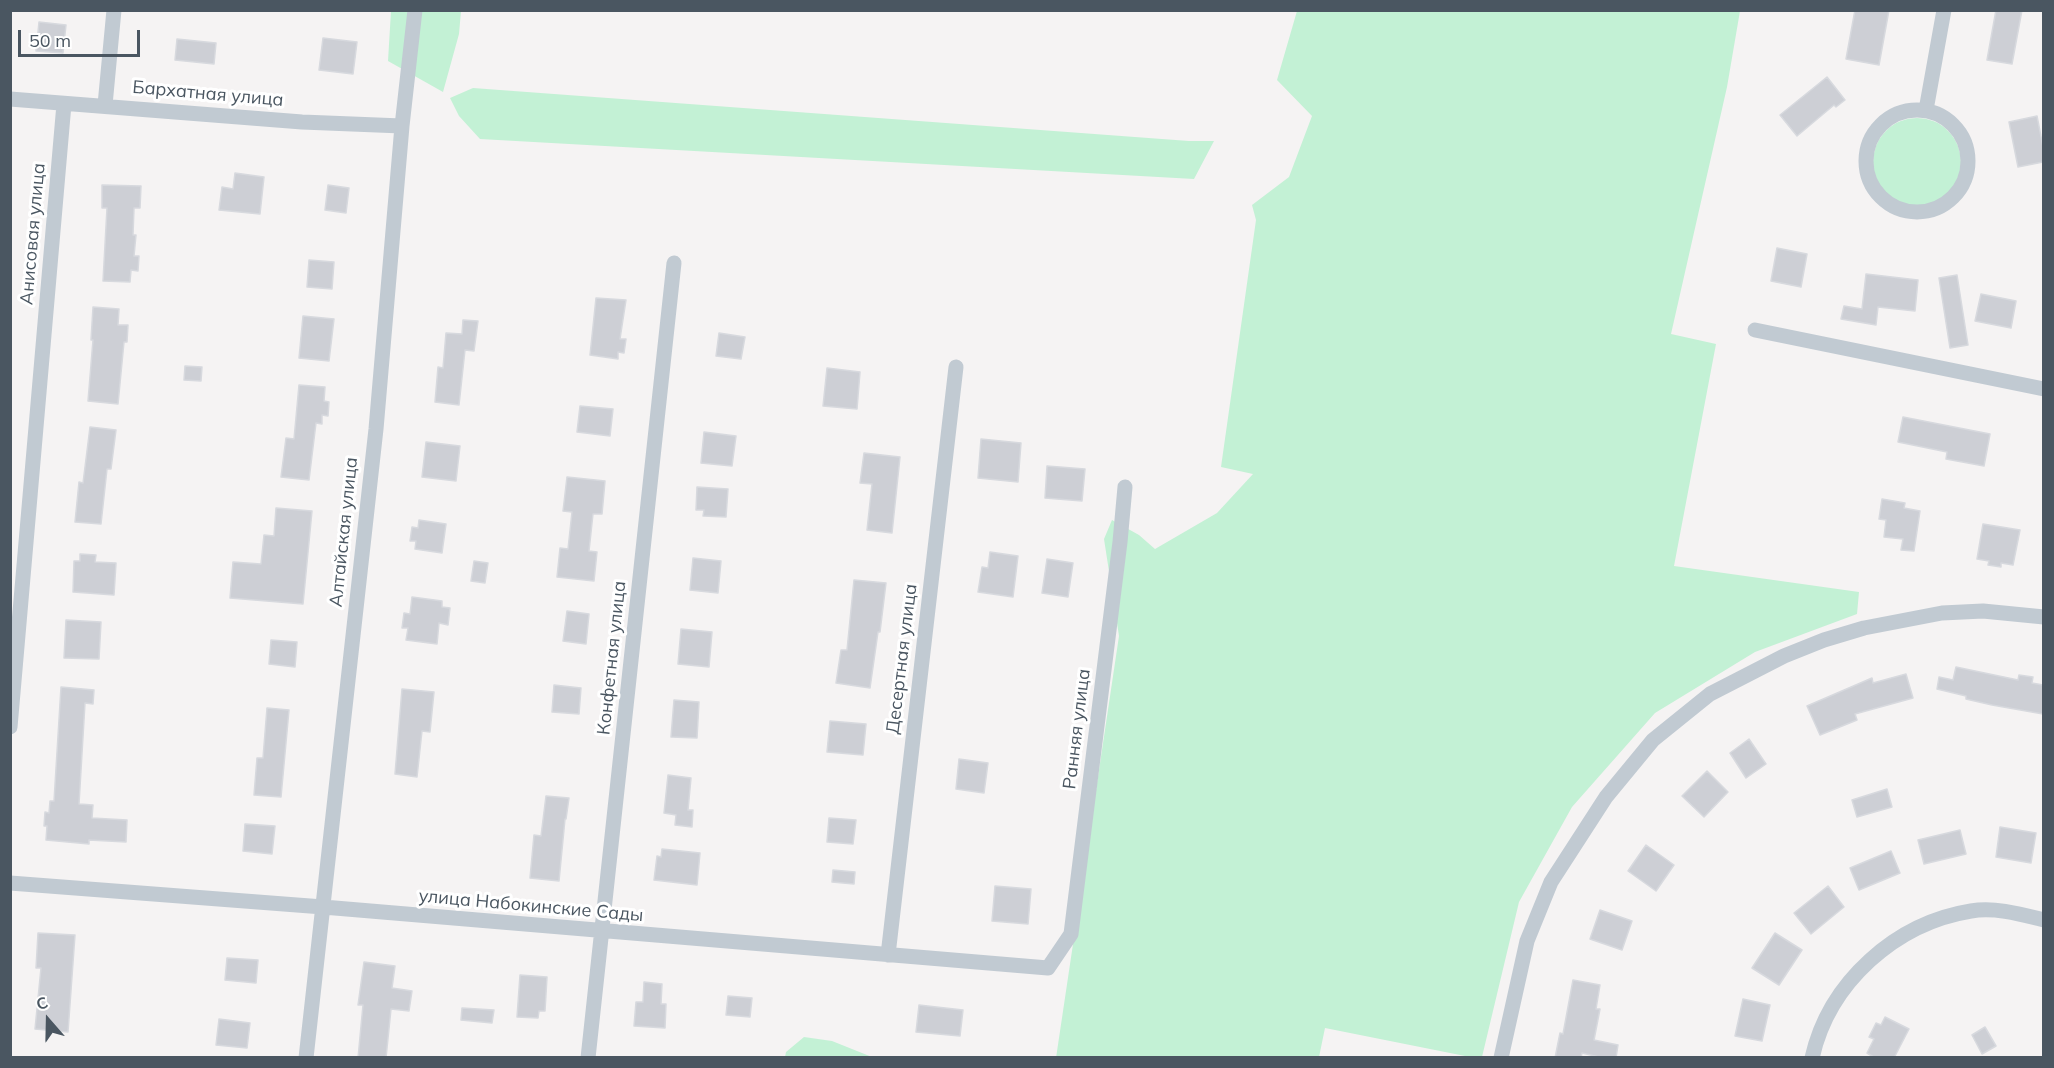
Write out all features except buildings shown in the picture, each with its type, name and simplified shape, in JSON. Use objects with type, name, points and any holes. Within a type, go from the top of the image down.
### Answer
[{"type":"street","points":[[105,105],[114,10]]},
{"type":"street","name":"Алтайская улица","points":[[306,1058],[376,429],[402,126],[415,10]]},
{"type":"street","points":[[1926,110],[1944,10]]},
{"type":"street","name":"Бархатная улица","points":[[10,99],[302,122],[402,126]]},
{"type":"street","name":"Анисовая улица","points":[[10,727],[64,104]]},
{"type":"street","points":[[1909,110],[1926,110],[1942,116],[1955,127],[1965,141],[1968,158],[1966,175],[1959,191],[1947,203],[1931,210],[1914,212],[1897,208],[1883,200],[1872,187],[1866,172],[1866,155],[1870,139],[1880,125],[1893,115],[1909,110]]},
{"type":"street","name":"Конфетная улица","points":[[588,1058],[674,263]]},
{"type":"street","points":[[1755,330],[2043,389]]},
{"type":"street","name":"Десертная улица","points":[[888,955],[956,367]]},
{"type":"street","name":"Ранняя улица","points":[[1048,968],[1071,934],[1119,554],[1125,487]]},
{"type":"street","points":[[1501,1058],[1527,941],[1551,882],[1606,797],[1661,733],[1710,694],[1784,656],[1824,639],[1864,628],[1941,614],[1983,611],[2043,617]]},
{"type":"street","name":"улица Набокинские Сады","points":[[10,884],[323,907],[1048,968]]},
{"type":"street","points":[[1812,1058],[1829,1011],[1851,980],[1874,956],[1902,935],[1973,910],[2003,911],[2043,920]]},
{"type":"green space","points":[[391,11],[461,11],[459,34],[443,92],[388,61]]},
{"type":"green space","points":[[1297,11],[1740,11],[1727,87],[1671,334],[1716,344],[1674,566],[1859,592],[1857,614],[1755,652],[1655,713],[1572,807],[1519,902],[1482,1057],[1470,1057],[1325,1028],[1319,1057],[1056,1058],[1119,636],[1104,539],[1112,520],[1139,535],[1155,549],[1217,513],[1253,474],[1221,467],[1256,220],[1252,205],[1289,177],[1312,116],[1277,80]]},
{"type":"green space","points":[[473,88],[1214,141],[1194,179],[480,139],[459,116],[450,98]]},
{"type":"green space","points":[[1917,118],[1942,125],[1954,137],[1961,162],[1954,187],[1942,199],[1917,206],[1892,199],[1880,187],[1873,162],[1880,137],[1892,125]]},
{"type":"green space","points":[[804,1037],[832,1041],[872,1057],[785,1057],[786,1052]]}]
